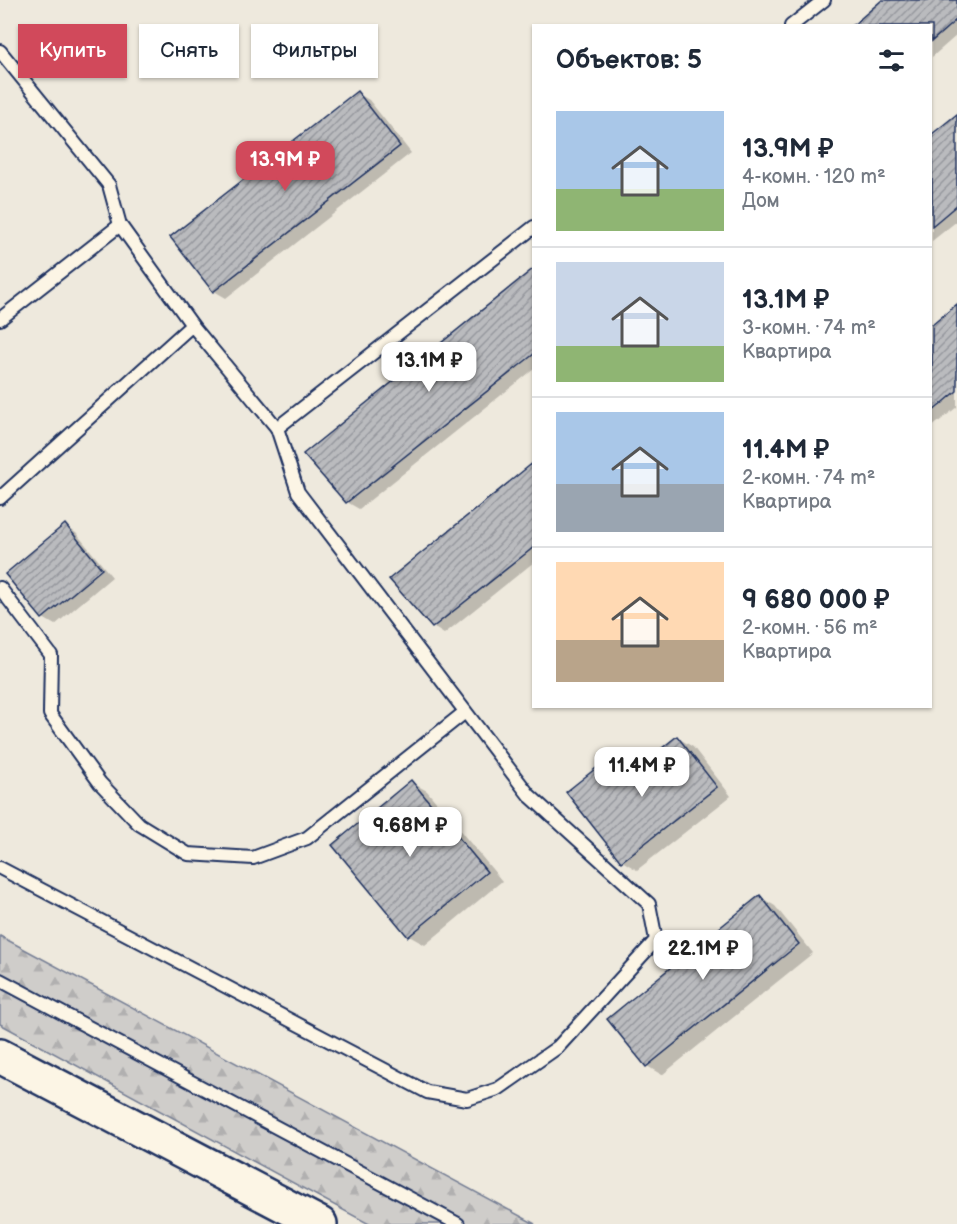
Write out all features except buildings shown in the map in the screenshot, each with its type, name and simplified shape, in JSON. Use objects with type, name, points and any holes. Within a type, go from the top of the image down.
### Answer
[{"type":"main road","points":[[0,1056],[320,1224]]},
{"type":"lane","points":[[794,24],[824,0]]},
{"type":"lane","points":[[0,51],[109,185],[120,225],[192,325],[277,428],[298,492],[529,795],[649,904],[656,940],[558,1047],[498,1089],[467,1099],[427,1092],[0,868]]},
{"type":"lane","points":[[0,319],[120,225]]},
{"type":"lane","points":[[277,428],[532,228]]},
{"type":"lane","points":[[0,498],[192,325]]},
{"type":"lane","points":[[0,588],[51,655],[50,714],[100,783],[139,824],[188,854],[253,858],[307,838],[465,712]]},
{"type":"lane","points":[[0,981],[458,1224]]},
{"type":"green space","points":[[0,936],[535,1224],[369,1224],[0,1024]]}]
